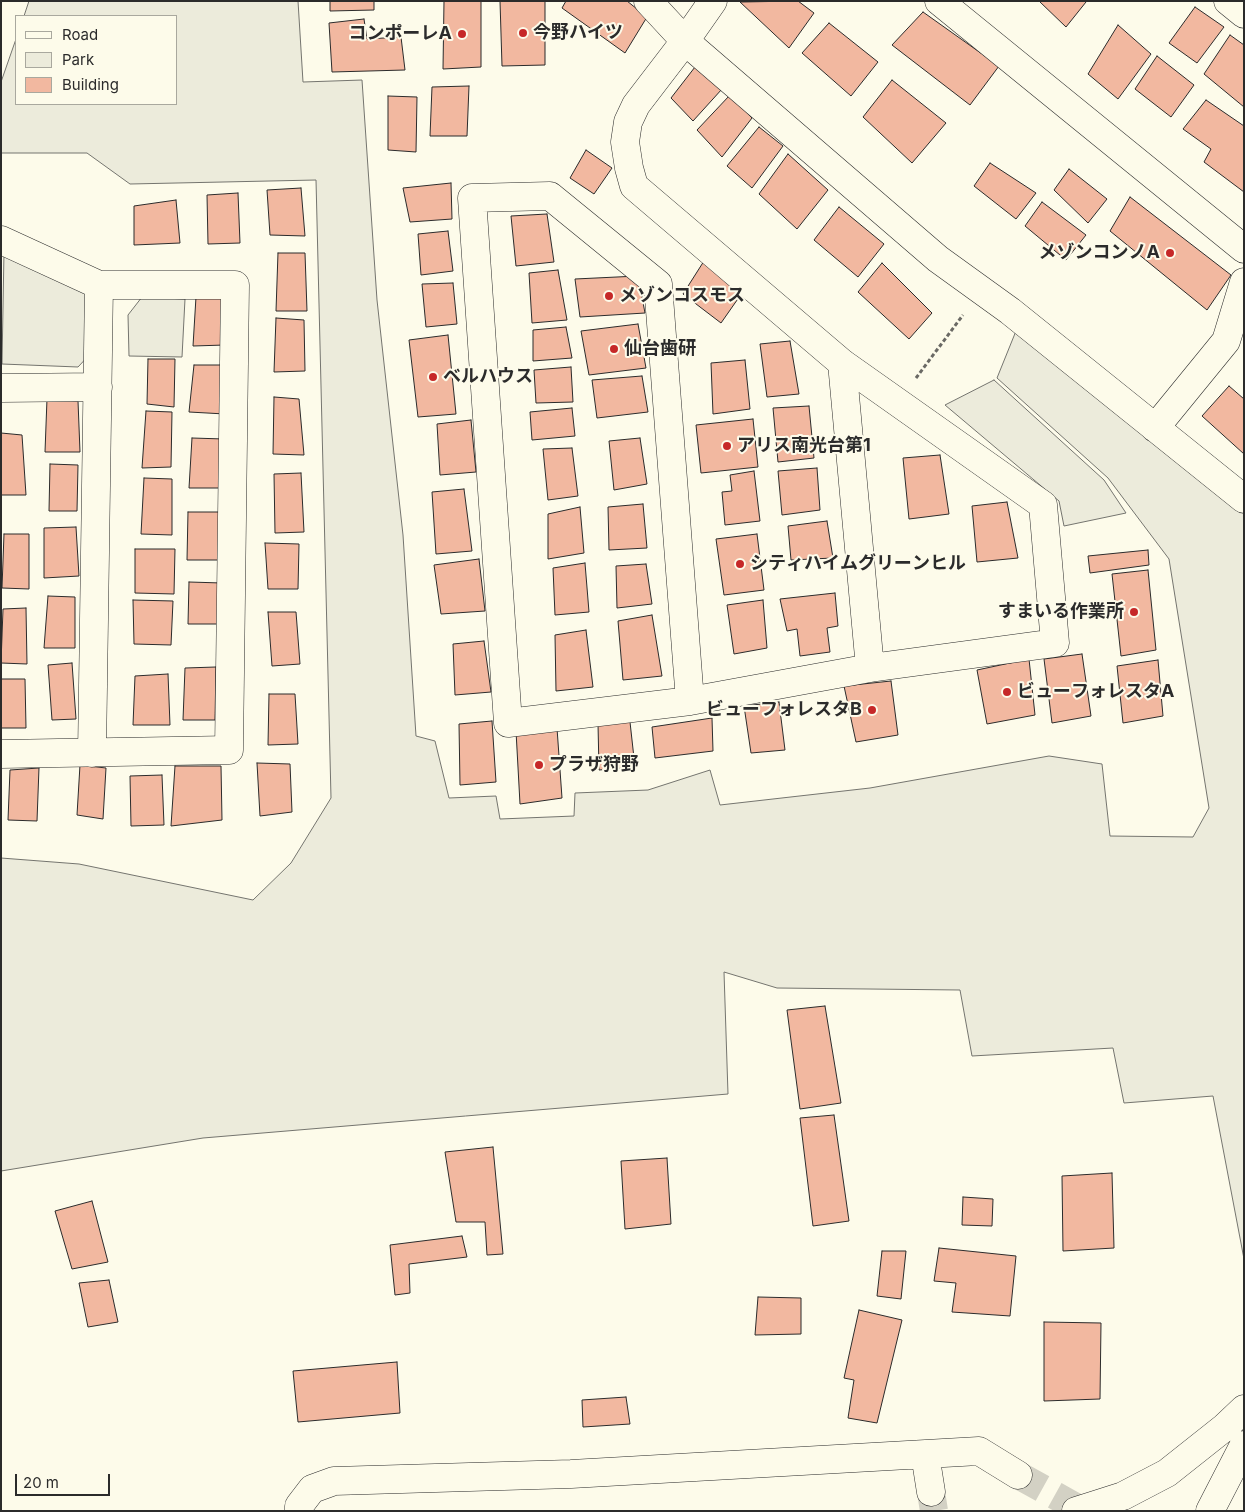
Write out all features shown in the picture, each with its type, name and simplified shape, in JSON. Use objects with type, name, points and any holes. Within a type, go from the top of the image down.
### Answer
[{"type":"main road","points":[[648,1],[686,41],[938,259],[1010,311],[1244,499]]},
{"type":"main road","points":[[690,701],[658,284],[550,196],[472,198],[508,724],[690,701],[870,668],[1055,643],[1044,505],[842,362],[634,186],[625,142],[628,122],[636,104],[686,41],[713,1]]},
{"type":"main road","points":[[939,1],[1244,248]]},
{"type":"main road","points":[[1228,1],[1244,14]]},
{"type":"main road","points":[[1,240],[99,285],[235,285],[229,750],[1,754]]},
{"type":"main road","points":[[1155,428],[1235,348],[1244,282]]},
{"type":"main road","points":[[92,753],[99,285]]},
{"type":"main road","points":[[842,362],[870,668]]},
{"type":"main road","points":[[1,388],[98,387]]},
{"type":"main road","points":[[1076,1511],[1123,1496],[1167,1473],[1226,1427],[1244,1409]]},
{"type":"main road","points":[[1210,1511],[1244,1445]]},
{"type":"main road","points":[[299,1511],[299,1506],[312,1489],[334,1481],[571,1474],[979,1451],[1018,1475]]},
{"type":"main road","points":[[925,1454],[931,1492]]},
{"type":"path","points":[[898,402],[981,290]]},
{"type":"green space","points":[[29,1],[298,1],[303,82],[362,80],[377,300],[403,535],[416,736],[435,741],[449,798],[496,796],[500,819],[574,816],[575,793],[648,790],[710,770],[720,805],[870,788],[1049,756],[1102,764],[1110,836],[1193,837],[1209,808],[1169,559],[1108,478],[997,378],[1018,326],[1244,514],[1244,1259],[1213,1096],[1124,1103],[1113,1048],[972,1056],[960,990],[777,988],[724,972],[728,1094],[203,1138],[1,1171],[1,858],[79,864],[253,900],[291,863],[331,798],[316,180],[130,184],[87,153],[1,153],[1,82],[15,42],[15,105],[178,105],[178,15],[24,15]]},
{"type":"green space","points":[[4,251],[92,288],[93,351],[78,367],[2,364]]},
{"type":"green space","points":[[142,297],[185,299],[182,357],[129,356],[128,315]]},
{"type":"green space","points":[[994,380],[1104,480],[1126,513],[1064,526],[1059,501],[945,405]]},
{"type":"building","points":[[330,1],[374,1],[374,10],[330,11]]},
{"type":"building","name":"コンポーレA","points":[[444,1],[481,1],[481,67],[443,69]]},
{"type":"building","name":"今野ハイツ","points":[[500,1],[545,1],[545,65],[502,66]]},
{"type":"building","points":[[566,1],[627,1],[647,17],[625,53],[562,8]]},
{"type":"building","points":[[798,1],[814,13],[789,48],[740,2]]},
{"type":"building","points":[[1039,1],[1085,1],[1086,2],[1066,27]]},
{"type":"building","points":[[1195,7],[1224,27],[1197,63],[1169,43]]},
{"type":"building","points":[[923,12],[999,66],[970,105],[892,45]]},
{"type":"building","points":[[364,19],[367,39],[401,37],[405,70],[332,72],[329,23]]},
{"type":"building","points":[[829,23],[878,62],[851,96],[802,53]]},
{"type":"building","points":[[1118,25],[1151,54],[1118,99],[1088,74]]},
{"type":"building","points":[[1230,35],[1244,45],[1244,107],[1204,74]]},
{"type":"building","points":[[1157,56],[1194,85],[1171,117],[1135,89]]},
{"type":"building","points":[[695,67],[722,89],[693,121],[671,98]]},
{"type":"building","points":[[892,80],[946,123],[912,163],[863,117]]},
{"type":"building","points":[[469,86],[467,136],[430,136],[432,87]]},
{"type":"building","points":[[730,95],[752,118],[722,157],[697,130]]},
{"type":"building","points":[[388,96],[417,97],[416,152],[388,150]]},
{"type":"building","points":[[1206,100],[1244,126],[1244,192],[1204,162],[1211,149],[1183,129]]},
{"type":"building","points":[[759,127],[783,146],[752,188],[727,166]]},
{"type":"building","points":[[586,150],[612,168],[594,194],[570,178]]},
{"type":"building","points":[[788,154],[828,190],[797,229],[759,194]]},
{"type":"building","points":[[990,163],[1036,193],[1016,219],[974,186]]},
{"type":"building","points":[[1069,169],[1107,199],[1088,223],[1054,190]]},
{"type":"building","points":[[451,183],[452,219],[410,222],[403,188]]},
{"type":"building","points":[[301,188],[305,236],[270,235],[267,190]]},
{"type":"building","points":[[238,193],[240,243],[208,244],[207,195]]},
{"type":"building","name":"メゾンコンノA","points":[[1130,197],[1231,275],[1207,310],[1110,231]]},
{"type":"building","points":[[176,200],[180,243],[134,245],[134,206]]},
{"type":"building","points":[[1042,202],[1086,235],[1066,260],[1025,226]]},
{"type":"building","points":[[839,207],[884,244],[858,277],[814,240]]},
{"type":"building","points":[[547,214],[554,262],[516,266],[511,216]]},
{"type":"building","points":[[448,231],[453,271],[421,275],[418,234]]},
{"type":"building","points":[[278,253],[305,253],[307,311],[276,311]]},
{"type":"building","points":[[704,261],[742,293],[721,323],[683,294]]},
{"type":"building","points":[[882,263],[932,313],[909,339],[858,292]]},
{"type":"building","points":[[558,270],[567,320],[532,323],[529,273]]},
{"type":"building","name":"メゾンコスモス","points":[[638,276],[645,313],[580,317],[575,279]]},
{"type":"building","points":[[453,283],[457,324],[426,327],[422,284]]},
{"type":"building","points":[[196,297],[225,298],[225,345],[193,346]]},
{"type":"building","points":[[276,318],[304,320],[305,371],[274,372]]},
{"type":"building","name":"仙台歯研","points":[[638,324],[646,368],[589,375],[581,331]]},
{"type":"building","points":[[566,327],[572,358],[533,361],[533,330]]},
{"type":"building","name":"ベルハウス","points":[[448,335],[456,414],[418,417],[409,340]]},
{"type":"building","points":[[790,341],[799,394],[767,397],[760,344]]},
{"type":"building","points":[[148,359],[175,359],[174,407],[147,404]]},
{"type":"building","points":[[745,360],[750,409],[713,414],[711,363]]},
{"type":"building","points":[[194,365],[225,365],[225,414],[189,412]]},
{"type":"building","points":[[571,367],[573,402],[536,403],[534,370]]},
{"type":"building","points":[[642,376],[648,412],[597,418],[592,380]]},
{"type":"building","points":[[1229,386],[1244,399],[1244,454],[1202,416]]},
{"type":"building","points":[[274,397],[299,399],[304,455],[273,454]]},
{"type":"building","points":[[47,399],[78,401],[80,452],[45,452]]},
{"type":"building","points":[[809,406],[814,458],[778,462],[773,408]]},
{"type":"building","points":[[572,408],[575,436],[532,440],[530,412]]},
{"type":"building","points":[[146,411],[172,412],[171,467],[142,468]]},
{"type":"building","name":"アリス南光台第1","points":[[753,419],[758,467],[701,473],[696,425]]},
{"type":"building","points":[[471,420],[476,472],[440,475],[437,424]]},
{"type":"building","points":[[1,433],[22,435],[26,495],[1,495]]},
{"type":"building","points":[[192,438],[224,439],[223,488],[189,488]]},
{"type":"building","points":[[640,438],[647,484],[614,490],[609,441]]},
{"type":"building","points":[[572,448],[578,496],[548,500],[543,449]]},
{"type":"building","points":[[940,455],[949,514],[909,519],[903,458]]},
{"type":"building","points":[[50,464],[78,465],[77,511],[49,511]]},
{"type":"building","points":[[817,468],[820,510],[782,515],[778,471]]},
{"type":"building","points":[[754,471],[760,521],[725,525],[722,492],[732,491],[730,475]]},
{"type":"building","points":[[301,473],[304,532],[275,533],[274,474]]},
{"type":"building","points":[[144,478],[172,479],[172,535],[141,534]]},
{"type":"building","points":[[464,489],[472,551],[436,554],[432,492]]},
{"type":"building","points":[[1007,502],[1018,558],[977,562],[972,506]]},
{"type":"building","points":[[643,504],[647,548],[609,550],[608,507]]},
{"type":"building","points":[[580,507],[584,553],[548,559],[548,514]]},
{"type":"building","points":[[188,512],[223,512],[221,560],[187,560]]},
{"type":"building","points":[[827,521],[833,558],[791,560],[788,526]]},
{"type":"building","points":[[76,527],[79,576],[44,578],[44,528]]},
{"type":"building","points":[[4,534],[29,534],[29,589],[2,588]]},
{"type":"building","name":"シティハイムグリーンヒル","points":[[757,534],[764,590],[724,595],[716,539]]},
{"type":"building","points":[[265,543],[299,544],[298,589],[268,589]]},
{"type":"building","points":[[135,549],[175,549],[174,594],[135,593]]},
{"type":"building","points":[[1148,550],[1149,565],[1090,573],[1088,556]]},
{"type":"building","points":[[479,559],[485,611],[441,614],[434,565]]},
{"type":"building","points":[[585,563],[589,612],[555,615],[553,568]]},
{"type":"building","points":[[646,564],[652,604],[617,608],[616,566]]},
{"type":"building","name":"すまいる作業所","points":[[1148,570],[1156,650],[1121,656],[1112,574]]},
{"type":"building","points":[[189,582],[222,583],[221,624],[188,624]]},
{"type":"building","points":[[835,593],[838,626],[827,628],[830,652],[800,656],[797,629],[787,631],[780,599]]},
{"type":"building","points":[[48,596],[75,597],[75,648],[44,648]]},
{"type":"building","points":[[133,600],[173,601],[171,645],[134,644]]},
{"type":"building","points":[[763,600],[767,648],[734,654],[727,605]]},
{"type":"building","points":[[26,608],[27,664],[1,663],[3,609]]},
{"type":"building","points":[[268,612],[296,612],[300,664],[272,666]]},
{"type":"building","points":[[652,615],[662,676],[623,680],[618,621]]},
{"type":"building","points":[[586,630],[593,687],[556,691],[555,635]]},
{"type":"building","points":[[484,641],[491,692],[455,695],[453,644]]},
{"type":"building","points":[[1082,654],[1091,716],[1052,723],[1044,659]]},
{"type":"building","name":"ビューフォレスタA","points":[[1029,659],[1035,715],[987,724],[977,670]]},
{"type":"building","points":[[1158,660],[1163,716],[1123,723],[1117,666]]},
{"type":"building","points":[[72,663],[76,719],[52,720],[48,665]]},
{"type":"building","points":[[216,667],[215,720],[183,720],[185,668]]},
{"type":"building","points":[[168,674],[170,725],[133,725],[135,676]]},
{"type":"building","points":[[1,679],[25,679],[26,728],[1,728]]},
{"type":"building","name":"ビューフォレスタB","points":[[891,681],[898,735],[856,742],[844,686]]},
{"type":"building","points":[[269,694],[295,694],[298,744],[268,745]]},
{"type":"building","points":[[779,702],[785,750],[751,753],[744,706]]},
{"type":"building","points":[[712,718],[713,751],[655,758],[652,727]]},
{"type":"building","points":[[492,721],[496,782],[460,785],[459,724]]},
{"type":"building","points":[[630,722],[635,767],[599,770],[598,724]]},
{"type":"building","name":"プラザ狩野","points":[[557,728],[562,798],[520,804],[516,731]]},
{"type":"building","points":[[257,763],[290,764],[292,812],[260,816]]},
{"type":"building","points":[[80,765],[106,768],[103,819],[77,815]]},
{"type":"building","points":[[175,766],[221,766],[222,820],[171,826]]},
{"type":"building","points":[[39,768],[37,821],[8,820],[10,770]]},
{"type":"building","points":[[162,775],[164,825],[131,826],[130,776]]},
{"type":"building","points":[[825,1006],[841,1103],[800,1109],[787,1010]]},
{"type":"building","points":[[834,1115],[849,1221],[813,1226],[800,1118]]},
{"type":"building","points":[[493,1147],[503,1254],[487,1255],[485,1222],[456,1222],[445,1152]]},
{"type":"building","points":[[667,1158],[671,1224],[625,1229],[621,1161]]},
{"type":"building","points":[[1112,1173],[1114,1248],[1063,1251],[1062,1176]]},
{"type":"building","points":[[963,1197],[993,1199],[992,1226],[962,1225]]},
{"type":"building","points":[[92,1201],[108,1262],[72,1269],[55,1211]]},
{"type":"building","points":[[462,1236],[467,1257],[409,1264],[410,1293],[395,1295],[390,1245]]},
{"type":"building","points":[[939,1248],[1016,1256],[1010,1316],[952,1312],[956,1283],[934,1281]]},
{"type":"building","points":[[882,1251],[906,1251],[901,1299],[877,1296]]},
{"type":"building","points":[[109,1280],[118,1322],[88,1327],[79,1283]]},
{"type":"building","points":[[758,1297],[801,1298],[801,1334],[755,1335]]},
{"type":"building","points":[[859,1310],[902,1320],[877,1423],[848,1418],[854,1380],[844,1378]]},
{"type":"building","points":[[1044,1322],[1101,1323],[1100,1399],[1044,1401]]},
{"type":"building","points":[[397,1362],[400,1413],[298,1422],[293,1371]]},
{"type":"building","points":[[626,1397],[630,1424],[583,1427],[582,1400]]},
{"type":"tunnel","points":[[1018,1475],[1083,1511]]},
{"type":"tunnel","points":[[931,1492],[934,1511]]},
{"type":"place","name":"今野ハイツ","points":[[523,33]]},
{"type":"place","name":"コンポーレA","points":[[462,34]]},
{"type":"place","name":"メゾンコンノA","points":[[1170,253]]},
{"type":"place","name":"メゾンコスモス","points":[[609,296]]},
{"type":"place","name":"仙台歯研","points":[[614,349]]},
{"type":"place","name":"ベルハウス","points":[[433,377]]},
{"type":"place","name":"アリス南光台第1","points":[[727,446]]},
{"type":"place","name":"シティハイムグリーンヒル","points":[[740,564]]},
{"type":"place","name":"すまいる作業所","points":[[1134,612]]},
{"type":"place","name":"ビューフォレスタA","points":[[1007,692]]},
{"type":"place","name":"ビューフォレスタB","points":[[872,710]]},
{"type":"place","name":"プラザ狩野","points":[[539,765]]}]
